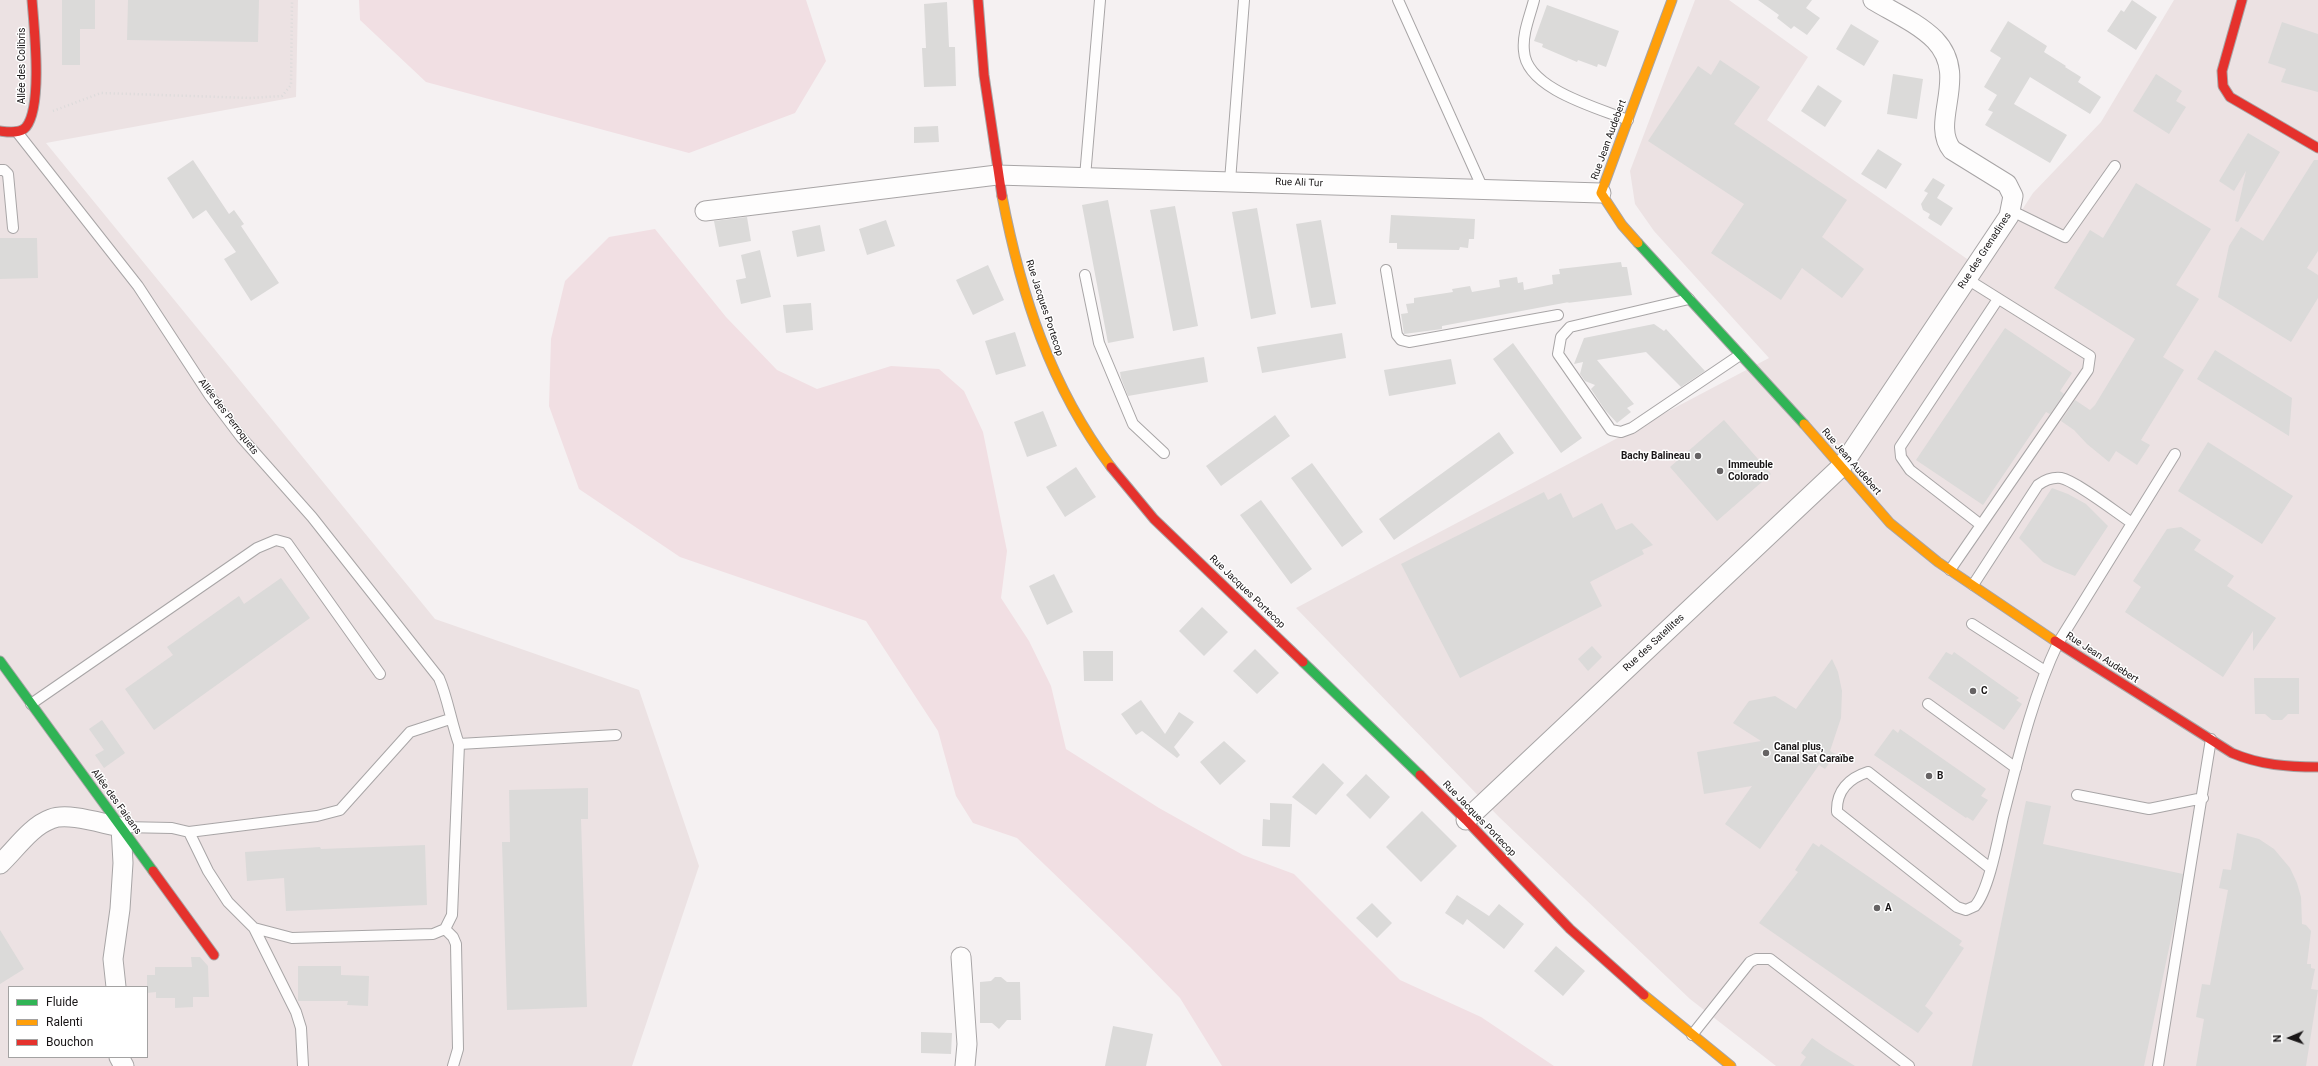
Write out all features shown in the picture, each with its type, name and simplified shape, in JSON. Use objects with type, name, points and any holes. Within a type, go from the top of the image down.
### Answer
[{"type":"street","name":"Allée des Colibris","points":[[31,119],[35,89],[32,0]]},
{"type":"street","name":"Rue Jacques Portecop","points":[[978,0],[978,27],[982,67],[997,175],[1017,260],[1046,353],[1061,387],[1085,430],[1125,486],[1154,518],[1466,820],[1570,929],[1692,1035],[1731,1066]]},
{"type":"street","name":"Rue Jean Audebert","points":[[1672,0],[1601,193],[1622,225],[1842,466],[1890,523],[1950,570],[2090,665],[2232,753],[2251,762],[2267,766],[2318,767]]},
{"type":"street","name":"Rue des Grenadines","points":[[1842,466],[2012,211],[2013,196],[2007,184],[1952,150],[1947,144],[1945,127],[1950,75],[1949,65],[1941,48],[1927,33],[1873,0]]},
{"type":"street","points":[[2242,0],[2222,71],[2222,79],[2226,91],[2238,102],[2318,148]]},
{"type":"street","points":[[0,132],[17,132],[26,127],[31,119]]},
{"type":"street","name":"Rue Ali Tur","points":[[705,211],[997,175],[1601,193]]},
{"type":"street","name":"Rue des Satellites","points":[[1466,820],[1842,466]]},
{"type":"street","name":"Allée des Faisans","points":[[0,661],[214,955]]},
{"type":"street","points":[[0,864],[41,824],[52,818],[75,818],[121,827],[123,871],[120,909],[113,959],[116,986]]},
{"type":"street","points":[[961,957],[967,1044],[965,1066]]},
{"type":"lane","points":[[1085,177],[1100,0]]},
{"type":"lane","points":[[1230,181],[1244,0]]},
{"type":"lane","points":[[1398,0],[1483,189]]},
{"type":"lane","points":[[1534,0],[1524,51],[1529,68],[1537,79],[1562,93],[1628,120]]},
{"type":"lane","name":"Allée des Perroquets","points":[[17,132],[138,286],[210,396],[241,436],[312,517],[440,678],[446,695],[450,719],[459,744]]},
{"type":"lane","points":[[2012,211],[2065,237],[2115,166]]},
{"type":"lane","points":[[0,170],[4,170],[8,174],[13,228]]},
{"type":"lane","points":[[1386,270],[1397,335],[1401,340],[1409,342],[1558,315]]},
{"type":"lane","points":[[1085,275],[1099,343],[1132,424],[1164,453]]},
{"type":"lane","points":[[1950,570],[2088,370],[2090,363],[2090,356],[1967,279]]},
{"type":"lane","points":[[1688,298],[1570,327],[1561,337],[1558,354],[1611,430],[1621,432],[1632,428],[1740,355]]},
{"type":"lane","points":[[1981,525],[1910,470],[1901,456],[1900,447],[1998,299]]},
{"type":"lane","points":[[1990,868],[1868,772],[1856,776],[1839,794],[1837,812],[1957,907],[1971,909],[1978,902],[1990,868],[2016,768],[2045,671],[2058,643],[2175,454]]},
{"type":"lane","points":[[1973,585],[2038,485],[2052,478],[2067,479],[2132,523]]},
{"type":"lane","points":[[31,704],[257,548],[276,540],[288,543],[380,674]]},
{"type":"lane","points":[[1972,624],[2045,671]]},
{"type":"lane","points":[[1928,704],[2016,768]]},
{"type":"lane","points":[[121,827],[172,828],[189,832],[317,816],[340,810],[410,732],[450,719]]},
{"type":"lane","points":[[254,928],[292,938],[433,934],[445,929],[452,915],[459,744],[616,735]]},
{"type":"lane","points":[[2158,1066],[2203,798],[2211,739]]},
{"type":"lane","points":[[2077,795],[2149,808],[2203,798]]},
{"type":"lane","points":[[189,832],[208,871],[228,902],[254,928],[296,1012],[301,1028],[303,1066]]},
{"type":"lane","points":[[445,929],[453,937],[456,944],[458,1049],[453,1066]]},
{"type":"lane","points":[[1692,1035],[1750,962],[1763,958],[1770,959],[1909,1066]]},
{"type":"path","points":[[31,119],[101,93],[251,98],[282,96],[291,85],[292,0]]},
{"type":"shaded area","points":[[0,0],[298,0],[296,97],[46,143],[435,619],[639,690],[699,866],[632,1066],[0,1066]]},
{"type":"shaded area","points":[[359,0],[806,0],[826,61],[795,113],[689,153],[426,82],[360,20]]},
{"type":"shaded area","points":[[1695,0],[1729,0],[1808,57],[1767,120],[1983,270],[2033,193],[2101,122],[2174,0],[2318,0],[2318,1066],[1776,1066],[1690,999],[1499,817],[1296,608],[1769,358],[1654,231],[1635,204],[1630,171]]},
{"type":"shaded area","points":[[655,229],[726,317],[777,370],[817,389],[891,366],[939,369],[964,391],[983,432],[1007,551],[1001,598],[1029,641],[1051,686],[1066,749],[1159,808],[1243,855],[1294,874],[1400,980],[1481,1017],[1554,1066],[1222,1066],[1180,998],[1130,947],[1017,838],[973,823],[956,796],[938,731],[866,621],[680,557],[579,489],[549,406],[551,339],[565,281],[609,237]]},
{"type":"building","points":[[62,0],[95,0],[95,29],[80,29],[80,65],[62,65]]},
{"type":"building","points":[[128,0],[259,0],[258,42],[127,40]]},
{"type":"building","points":[[1758,0],[1812,0],[1806,8],[1820,18],[1807,35],[1794,26],[1791,29],[1777,18],[1779,15]]},
{"type":"building","points":[[2132,0],[2157,17],[2136,50],[2107,31],[2121,10],[2124,12]]},
{"type":"building","points":[[947,2],[949,47],[955,47],[956,86],[924,87],[922,48],[926,48],[924,4]]},
{"type":"building","points":[[1547,5],[1619,31],[1606,67],[1598,64],[1597,67],[1578,60],[1577,62],[1542,47],[1543,44],[1534,41]]},
{"type":"building","points":[[2008,21],[2047,46],[2044,52],[2081,77],[2078,82],[2101,97],[2090,114],[2030,77],[2014,104],[2067,135],[2050,163],[1985,125],[1993,112],[1988,110],[1997,95],[1984,87],[2001,58],[1990,51]]},
{"type":"building","points":[[2282,22],[2318,34],[2318,92],[2281,82],[2286,69],[2268,63]]},
{"type":"building","points":[[1851,24],[1879,41],[1864,66],[1836,49]]},
{"type":"building","points":[[1720,60],[1760,87],[1734,124],[1847,200],[1822,237],[1864,269],[1842,298],[1802,268],[1781,300],[1711,253],[1744,204],[1648,141],[1698,66],[1711,75]]},
{"type":"building","points":[[1893,74],[1923,79],[1917,119],[1887,114]]},
{"type":"building","points":[[2156,74],[2182,91],[2176,101],[2186,107],[2169,134],[2133,111]]},
{"type":"building","points":[[1818,85],[1842,101],[1825,127],[1801,111]]},
{"type":"building","points":[[938,126],[939,142],[914,143],[914,127]]},
{"type":"building","points":[[2248,133],[2280,152],[2238,222],[2235,221],[2246,171],[2234,191],[2219,181]]},
{"type":"building","points":[[1878,149],[1902,164],[1886,189],[1861,174]]},
{"type":"building","points":[[193,160],[229,214],[234,210],[244,224],[241,226],[279,283],[251,301],[224,259],[236,252],[206,210],[193,219],[167,178]]},
{"type":"building","points":[[2314,160],[2318,160],[2318,251],[2307,268],[2318,275],[2318,298],[2291,342],[2218,297],[2229,246],[2241,227],[2263,241]]},
{"type":"building","points":[[1933,178],[1945,185],[1937,198],[1953,208],[1941,226],[1928,218],[1930,214],[1923,210],[1921,204],[1928,193],[1924,191]]},
{"type":"building","points":[[2136,183],[2211,229],[2176,285],[2199,299],[2163,357],[2184,370],[2141,440],[2150,445],[2137,465],[2116,451],[2109,462],[2087,444],[2074,430],[2061,421],[2075,400],[2090,410],[2095,405],[2135,339],[2054,288],[2090,230],[2103,238]]},
{"type":"building","points":[[1108,200],[1134,338],[1108,343],[1082,205]]},
{"type":"building","points":[[1175,206],[1198,326],[1173,331],[1150,210]]},
{"type":"building","points":[[1257,208],[1276,314],[1251,319],[1232,212]]},
{"type":"building","points":[[1391,215],[1475,219],[1474,239],[1469,239],[1468,248],[1460,247],[1459,250],[1397,249],[1397,243],[1389,243]]},
{"type":"building","points":[[747,217],[751,241],[719,247],[714,221]]},
{"type":"building","points":[[886,220],[895,246],[867,255],[859,229]]},
{"type":"building","points":[[1321,220],[1336,304],[1311,308],[1296,224]]},
{"type":"building","points":[[820,225],[825,251],[797,257],[792,231]]},
{"type":"building","points":[[0,238],[37,238],[38,278],[0,279]]},
{"type":"building","points":[[760,250],[771,297],[741,304],[736,280],[746,278],[741,255]]},
{"type":"building","points":[[1621,262],[1622,267],[1627,267],[1632,295],[1567,303],[1569,302],[1442,326],[1442,329],[1404,334],[1401,314],[1408,313],[1406,304],[1414,303],[1414,298],[1453,292],[1452,289],[1470,286],[1472,292],[1500,287],[1499,280],[1517,277],[1518,283],[1523,282],[1524,290],[1553,284],[1552,275],[1560,274],[1559,269]]},
{"type":"building","points":[[988,265],[1004,300],[973,315],[956,280]]},
{"type":"building","points":[[811,303],[813,330],[786,333],[783,305]]},
{"type":"building","points":[[1654,324],[1664,331],[1666,329],[1705,371],[1681,387],[1646,352],[1597,360],[1634,404],[1627,408],[1631,412],[1617,423],[1605,410],[1591,389],[1595,385],[1585,381],[1580,374],[1583,362],[1574,364],[1584,338]]},
{"type":"building","points":[[2005,328],[2072,373],[2060,391],[2064,394],[2050,414],[2046,412],[1983,505],[1916,460]]},
{"type":"building","points":[[1015,332],[1026,366],[996,375],[985,341]]},
{"type":"building","points":[[1342,333],[1346,358],[1262,373],[1257,347]]},
{"type":"building","points":[[1513,343],[1582,438],[1561,453],[1493,359]]},
{"type":"building","points":[[2215,350],[2292,398],[2289,436],[2197,379]]},
{"type":"building","points":[[1204,357],[1208,382],[1128,396],[1121,378],[1120,372]]},
{"type":"building","points":[[1451,359],[1456,384],[1389,396],[1384,370]]},
{"type":"building","points":[[1043,411],[1057,446],[1027,457],[1014,422]]},
{"type":"building","points":[[1275,415],[1290,436],[1221,486],[1206,466]]},
{"type":"building","name":"Immeuble Colorado","points":[[1724,420],[1771,474],[1717,521],[1670,467]]},
{"type":"building","points":[[1499,432],[1514,453],[1394,540],[1379,519]]},
{"type":"building","points":[[2208,442],[2293,496],[2262,544],[2178,491]]},
{"type":"building","points":[[1312,463],[1363,532],[1342,547],[1291,478]]},
{"type":"building","points":[[1076,467],[1096,497],[1065,517],[1046,487]]},
{"type":"building","points":[[2052,488],[2068,494],[2086,504],[2108,526],[2075,576],[2043,562],[2019,538]]},
{"type":"building","points":[[1544,492],[1548,500],[1561,493],[1573,518],[1602,503],[1616,530],[1632,523],[1653,545],[1642,550],[1644,554],[1590,582],[1602,606],[1460,678],[1401,564]]},
{"type":"building","points":[[1261,500],[1312,569],[1291,584],[1240,515]]},
{"type":"building","points":[[2181,527],[2201,540],[2194,550],[2234,576],[2227,586],[2276,618],[2253,651],[2253,631],[2223,677],[2125,612],[2141,587],[2133,581],[2167,529]]},
{"type":"building","points":[[1054,574],[1073,612],[1047,625],[1029,586]]},
{"type":"building","points":[[281,578],[310,618],[154,730],[125,689],[173,655],[167,647],[239,596],[244,604]]},
{"type":"building","points":[[1202,607],[1228,632],[1204,656],[1179,631]]},
{"type":"building","points":[[1592,646],[1602,657],[1588,671],[1578,659]]},
{"type":"building","points":[[1255,649],[1279,673],[1257,694],[1233,671]]},
{"type":"building","points":[[1083,651],[1113,651],[1113,681],[1084,681]]},
{"type":"building","name":"C","points":[[1946,652],[1952,655],[1954,652],[2019,698],[2016,700],[2022,704],[2004,730],[1928,678]]},
{"type":"building","name":"Canal plus, Canal Sat Caraïbe","points":[[1832,659],[1838,672],[1842,691],[1841,718],[1830,751],[1836,754],[1825,769],[1819,765],[1760,849],[1725,824],[1752,786],[1704,794],[1697,752],[1761,741],[1733,723],[1749,701],[1775,696],[1796,709]]},
{"type":"building","points":[[2254,678],[2299,678],[2299,714],[2288,714],[2282,720],[2272,720],[2265,714],[2255,714]]},
{"type":"building","points":[[1141,700],[1165,734],[1179,712],[1194,722],[1174,747],[1180,755],[1177,758],[1142,731],[1136,735],[1121,714]]},
{"type":"building","points":[[102,720],[125,753],[104,768],[95,755],[104,750],[89,729]]},
{"type":"building","name":"B","points":[[1893,729],[1898,733],[1900,729],[1986,789],[1981,796],[1988,800],[1973,821],[1967,817],[1966,818],[1874,755]]},
{"type":"building","points":[[1224,741],[1246,761],[1220,785],[1200,762]]},
{"type":"building","points":[[1323,763],[1344,783],[1316,815],[1292,797]]},
{"type":"building","points":[[1366,774],[1390,797],[1370,819],[1346,795]]},
{"type":"building","points":[[588,788],[588,819],[581,819],[587,1007],[507,1010],[502,842],[510,842],[509,790]]},
{"type":"building","points":[[2026,801],[2051,806],[2043,844],[2183,874],[2175,920],[2144,1066],[1972,1066]]},
{"type":"building","points":[[1270,803],[1292,804],[1290,847],[1262,846],[1263,819],[1270,820]]},
{"type":"building","points":[[1422,811],[1457,846],[1421,882],[1386,847]]},
{"type":"building","points":[[2237,833],[2259,839],[2274,849],[2290,868],[2297,883],[2301,897],[2302,924],[2306,925],[2311,931],[2307,964],[2311,964],[2311,968],[2315,969],[2311,989],[2318,990],[2306,1066],[2196,1066],[2204,1019],[2196,1017],[2202,984],[2210,985],[2228,890],[2219,888],[2223,869],[2231,870]]},
{"type":"building","points":[[1813,843],[1819,847],[1821,844],[1962,941],[1959,945],[1964,948],[1925,1006],[1933,1013],[1918,1033],[1759,923],[1798,872],[1795,870]]},
{"type":"building","points":[[425,845],[427,905],[286,911],[284,878],[247,881],[245,852],[320,847],[321,849]]},
{"type":"building","points":[[1457,895],[1489,916],[1499,904],[1524,924],[1504,949],[1467,919],[1463,925],[1445,913]]},
{"type":"building","points":[[1372,903],[1392,923],[1377,938],[1356,918]]},
{"type":"building","points":[[0,930],[24,969],[0,984]]},
{"type":"building","points":[[1556,946],[1585,971],[1563,996],[1534,971]]},
{"type":"building","points":[[191,957],[200,957],[208,966],[209,997],[193,997],[193,1007],[175,1008],[175,998],[156,998],[156,992],[148,993],[147,975],[155,975],[155,967],[192,967]]},
{"type":"building","points":[[298,966],[341,966],[341,975],[369,976],[368,1006],[347,1005],[348,1001],[298,1001]]},
{"type":"building","points":[[995,977],[1001,977],[1007,982],[1020,982],[1021,1020],[1007,1020],[999,1029],[992,1023],[980,1023],[980,982],[991,981]]},
{"type":"building","points":[[1113,1026],[1153,1034],[1146,1066],[1105,1066]]},
{"type":"building","points":[[921,1032],[952,1033],[951,1054],[921,1053]]},
{"type":"building","points":[[1812,1038],[1855,1066],[1800,1066],[1806,1057],[1801,1053]]},
{"type":"traffic: fast","points":[[1638,243],[1804,424]]},
{"type":"traffic: fast","points":[[0,661],[153,871]]},
{"type":"traffic: fast","points":[[1303,662],[1420,775]]},
{"type":"traffic: slow","points":[[1638,243],[1622,225],[1601,193],[1672,0]]},
{"type":"traffic: slow","points":[[1002,196],[1018,268],[1041,338],[1071,404],[1111,467]]},
{"type":"traffic: slow","points":[[1804,424],[1890,523],[1938,562],[2055,641]]},
{"type":"traffic: slow","points":[[1644,995],[1731,1066]]},
{"type":"traffic: jam","points":[[0,131],[21,131],[26,127],[31,117],[36,85],[32,0]]},
{"type":"traffic: jam","points":[[978,0],[984,75],[1002,196]]},
{"type":"traffic: jam","points":[[2242,0],[2222,71],[2223,86],[2230,97],[2318,148]]},
{"type":"traffic: jam","points":[[1111,467],[1154,519],[1303,662]]},
{"type":"traffic: jam","points":[[2055,641],[2232,753],[2264,763],[2318,767]]},
{"type":"traffic: jam","points":[[1420,775],[1466,820],[1570,929],[1644,995]]},
{"type":"traffic: jam","points":[[153,871],[214,955]]},
{"type":"place","name":"Bachy Balineau","points":[[1698,456]]},
{"type":"place","name":"Immeuble Colorado","points":[[1720,471]]},
{"type":"place","name":"C","points":[[1973,691]]},
{"type":"place","name":"Canal plus, Canal Sat Caraïbe","points":[[1766,753]]},
{"type":"place","name":"B","points":[[1929,776]]},
{"type":"place","name":"A","points":[[1877,908]]}]
